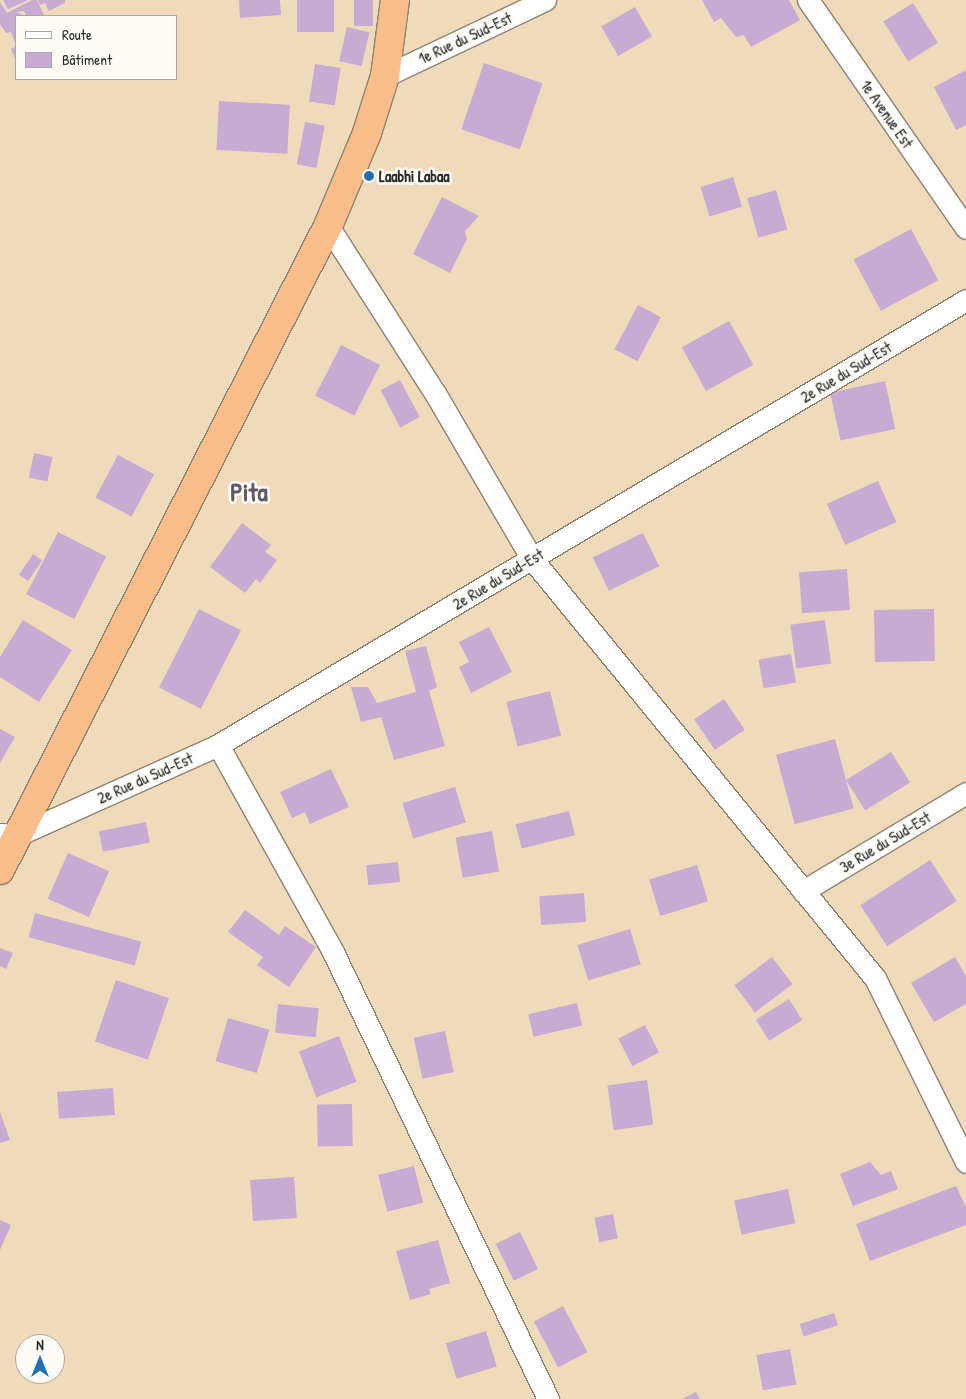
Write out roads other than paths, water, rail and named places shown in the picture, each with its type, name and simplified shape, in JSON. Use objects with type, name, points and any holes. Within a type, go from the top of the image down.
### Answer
[{"type":"highway","points":[[0,870],[9,835],[328,226],[367,133],[385,76],[395,0]]},
{"type":"street","name":"1e Rue du Sud-Est","points":[[385,76],[545,0]]},
{"type":"street","name":"1e Avenue Est","points":[[808,0],[966,228]]},
{"type":"street","points":[[328,226],[435,392],[532,559],[875,978],[966,1162]]},
{"type":"street","name":"2e Rue du Sud-Est","points":[[9,835],[218,745],[966,300]]},
{"type":"street","points":[[218,745],[333,952],[548,1399]]},
{"type":"street","name":"3e Rue du Sud-Est","points":[[804,891],[966,793]]},
{"type":"place","name":"Laabhi Labaa","points":[[369,176]]},
{"type":"district","name":"Pita","points":[[249,492]]}]
